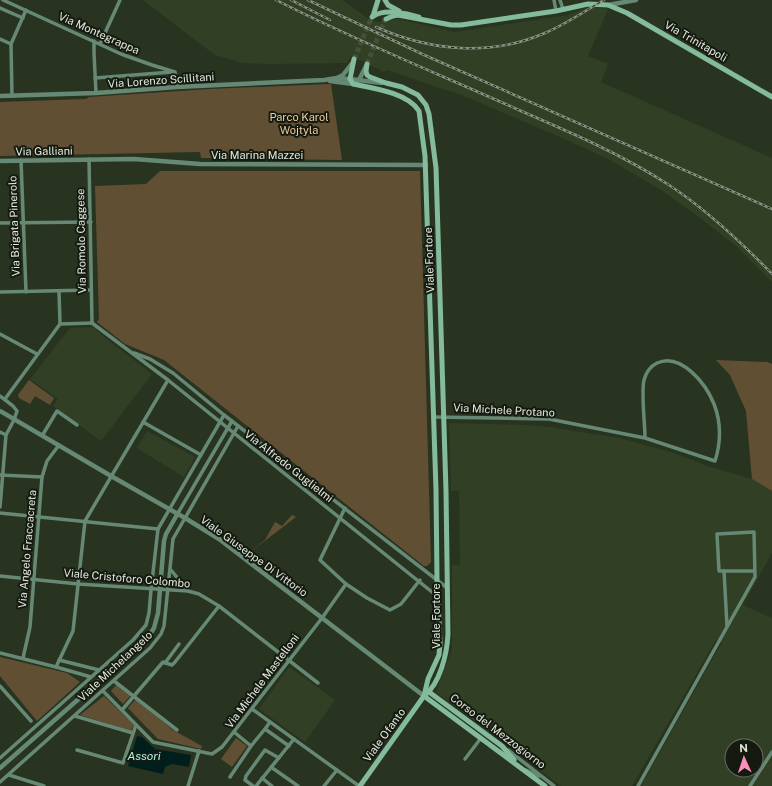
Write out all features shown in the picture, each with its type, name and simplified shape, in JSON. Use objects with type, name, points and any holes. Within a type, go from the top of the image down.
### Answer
[{"type":"main road","points":[[378,0],[372,18],[376,14],[386,12],[407,14]]},
{"type":"main road","points":[[385,0],[385,20],[395,15],[427,20]]},
{"type":"main road","points":[[385,0],[386,4],[391,8],[427,20]]},
{"type":"main road","name":"Via Trinitapoli","points":[[427,20],[451,25],[461,25],[556,11],[588,4],[608,6],[627,13],[772,97]]},
{"type":"main road","points":[[353,84],[350,79],[354,58]]},
{"type":"main road","points":[[366,64],[367,75],[386,83]]},
{"type":"main road","name":"Viale Fortore","points":[[386,83],[402,87],[418,95],[426,105],[429,114],[436,168],[446,491],[447,649],[441,669],[429,692],[424,696]]},
{"type":"main road","name":"Viale Fortore","points":[[353,84],[394,94],[416,105],[421,122],[426,165],[440,643],[438,655],[428,679],[424,696]]},
{"type":"main road","points":[[426,165],[436,168]]},
{"type":"main road","points":[[436,490],[446,491]]},
{"type":"main road","name":"Corso del Mezzogiorno","points":[[429,692],[502,746]]},
{"type":"main road","name":"Corso del Mezzogiorno","points":[[424,696],[545,786]]},
{"type":"main road","name":"Viale Ofanto","points":[[360,786],[424,696]]},
{"type":"main road","points":[[502,746],[519,766]]},
{"type":"street","name":"Via Montegrappa","points":[[3,0],[121,54],[152,66],[175,72]]},
{"type":"street","points":[[100,44],[120,0]]},
{"type":"street","points":[[554,0],[556,11]]},
{"type":"street","points":[[560,0],[563,9]]},
{"type":"street","points":[[608,6],[636,0]]},
{"type":"street","points":[[0,8],[23,18]]},
{"type":"street","points":[[12,96],[12,44],[26,10]]},
{"type":"street","points":[[0,39],[12,44]]},
{"type":"street","points":[[94,42],[96,93]]},
{"type":"street","points":[[337,78],[343,75],[350,67],[354,58]]},
{"type":"street","points":[[324,80],[353,84],[359,80],[366,64]]},
{"type":"street","points":[[175,72],[177,87]]},
{"type":"street","name":"Via Lorenzo Scillitani","points":[[95,78],[175,72]]},
{"type":"street","name":"Viale Fortore","points":[[324,80],[337,78],[386,83]]},
{"type":"street","name":"Via Lorenzo Scillitani","points":[[0,96],[96,93],[177,87],[324,80]]},
{"type":"street","name":"Via Marina Mazzei","points":[[89,159],[134,159],[200,164],[426,165]]},
{"type":"street","name":"Via Galliani","points":[[0,161],[89,159]]},
{"type":"street","name":"Via Romolo Caggese","points":[[89,159],[92,323]]},
{"type":"street","name":"Via Brigata Pinerolo","points":[[21,160],[26,292]]},
{"type":"street","points":[[0,223],[90,222]]},
{"type":"street","points":[[0,292],[91,290]]},
{"type":"street","points":[[5,399],[60,324],[58,291]]},
{"type":"street","points":[[60,324],[92,323]]},
{"type":"street","name":"Via Alfredo Guglielmi","points":[[92,323],[168,380],[234,434],[420,580],[438,596]]},
{"type":"street","points":[[0,334],[38,354]]},
{"type":"street","name":"Via Alfredo Guglielmi","points":[[129,350],[150,359],[173,373],[238,426],[446,587]]},
{"type":"street","name":"Via Michele Protano","points":[[433,417],[443,416],[549,420],[645,438],[715,461],[719,446],[720,432],[714,404],[700,380],[690,370],[681,364],[671,361],[661,362],[652,366],[646,375],[643,386],[645,438]]},
{"type":"street","points":[[56,667],[72,630],[85,521],[168,380]]},
{"type":"street","points":[[0,396],[16,409],[16,415],[6,435],[1,475],[0,507]]},
{"type":"street","points":[[195,402],[201,396]]},
{"type":"street","name":"Viale Giuseppe Di Vittorio","points":[[0,411],[111,476],[178,513],[220,540],[424,696]]},
{"type":"street","points":[[42,436],[57,411],[77,425]]},
{"type":"street","name":"Viale Michelangelo","points":[[0,758],[133,640],[146,625],[149,613],[158,529],[224,415]]},
{"type":"street","name":"Viale Michelangelo","points":[[0,768],[145,640],[154,628],[158,613],[164,541],[166,534],[232,421]]},
{"type":"street","points":[[143,422],[201,455]]},
{"type":"street","name":"Viale Michelangelo","points":[[0,782],[150,648],[161,634],[164,626],[169,590],[173,539],[238,426]]},
{"type":"street","points":[[0,432],[6,435]]},
{"type":"street","name":"Via Angelo Fraccacreta","points":[[23,658],[30,627],[42,477],[48,461],[58,445]]},
{"type":"street","points":[[1,475],[42,477]]},
{"type":"street","points":[[345,508],[320,560],[346,584],[367,598],[390,610],[400,604],[420,580]]},
{"type":"street","points":[[0,513],[158,529]]},
{"type":"street","points":[[638,786],[755,577],[755,571],[754,532],[717,534],[719,572],[755,571]]},
{"type":"street","points":[[171,570],[188,591]]},
{"type":"street","points":[[724,571],[727,627]]},
{"type":"street","name":"Viale Cristoforo Colombo","points":[[0,576],[151,590],[188,591],[199,594],[219,606],[318,683]]},
{"type":"street","name":"Via Michele Mastelloni","points":[[103,691],[153,742],[212,754],[217,752],[322,618],[346,584]]},
{"type":"street","points":[[165,662],[172,665],[175,662],[219,606]]},
{"type":"street","points":[[145,640],[150,648]]},
{"type":"street","points":[[122,710],[179,644]]},
{"type":"street","points":[[0,653],[91,677]]},
{"type":"street","points":[[59,660],[99,670]]},
{"type":"street","points":[[114,681],[178,730]]},
{"type":"street","points":[[0,686],[31,721]]},
{"type":"street","points":[[252,709],[360,786]]},
{"type":"street","points":[[75,716],[133,733]]},
{"type":"street","points":[[230,777],[251,746],[270,722]]},
{"type":"street","points":[[77,750],[123,763],[136,725]]},
{"type":"street","points":[[265,729],[289,746]]},
{"type":"street","points":[[234,732],[251,746]]},
{"type":"street","points":[[465,759],[481,738]]},
{"type":"street","points":[[279,758],[265,750],[246,776],[245,780],[255,786],[279,758],[289,746],[294,739]]},
{"type":"street","name":"Corso del Mezzogiorno","points":[[502,746],[554,786]]},
{"type":"street","points":[[188,786],[198,751]]},
{"type":"street","points":[[750,786],[772,752]]},
{"type":"street","points":[[519,766],[547,780]]},
{"type":"street","points":[[271,767],[298,786]]},
{"type":"street","points":[[324,786],[336,770]]},
{"type":"street","points":[[9,775],[44,786]]},
{"type":"street","points":[[262,778],[272,786]]},
{"type":"shaded area","points":[[143,0],[342,0],[366,17],[378,22],[398,19],[455,32],[568,15],[585,8],[596,7],[608,9],[588,56],[608,64],[601,82],[772,158],[772,282],[736,246],[661,190],[610,160],[569,141],[457,93],[388,70],[384,72],[351,56],[347,63],[272,64],[242,63],[215,55]]},
{"type":"shaded area","points":[[93,327],[152,374],[101,441],[53,406],[58,399],[30,379],[70,328]]},
{"type":"shaded area","points":[[449,423],[527,425],[619,438],[674,453],[710,467],[752,479],[772,491],[772,553],[743,605],[772,618],[772,786],[641,786],[722,642],[716,640],[632,786],[561,786],[436,692],[452,649],[452,565],[460,565],[459,491],[451,491]]},
{"type":"shaded area","points":[[147,431],[195,457],[184,477],[137,448]]},
{"type":"shaded area","points":[[289,667],[335,700],[305,742],[259,709]]},
{"type":"green space","name":"Parco Karol Wojtyla","points":[[331,84],[342,160],[201,158],[200,152],[0,156],[0,102],[86,99],[89,97],[210,89]]},
{"type":"green space","points":[[160,171],[420,171],[431,562],[427,566],[424,566],[164,360],[125,344],[97,322],[99,319],[95,186],[146,184]]},
{"type":"green space","points":[[716,360],[767,362],[772,364],[772,491],[752,479],[746,411],[730,375]]},
{"type":"green space","points":[[29,380],[54,398],[50,405],[35,396],[30,404],[19,398],[18,395]]},
{"type":"green space","points":[[292,515],[296,517],[249,553],[265,540],[275,522],[282,526]]},
{"type":"green space","points":[[0,657],[67,673],[80,682],[37,721],[0,676]]},
{"type":"green space","points":[[117,684],[131,695],[123,704],[111,691]]},
{"type":"green space","points":[[104,696],[134,725],[131,731],[80,715]]},
{"type":"green space","points":[[136,699],[173,730],[202,746],[201,749],[158,739],[128,708]]},
{"type":"green space","points":[[236,738],[247,746],[232,767],[221,759]]},
{"type":"water","name":"Assori","points":[[137,736],[142,737],[155,749],[191,755],[189,767],[172,764],[165,767],[163,774],[128,766]]},
{"type":"tunnel","points":[[354,59],[371,19]]},
{"type":"tunnel","points":[[367,64],[385,20]]},
{"type":"railway","points":[[276,0],[367,43],[578,136],[634,164],[669,185],[697,205],[736,238],[772,274]]},
{"type":"railway","points":[[291,0],[330,20]]},
{"type":"railway","points":[[308,0],[422,54],[772,209]]},
{"type":"railway","points":[[376,27],[397,35],[439,46],[460,48],[503,46],[524,41],[545,33],[568,22],[604,0]]}]
